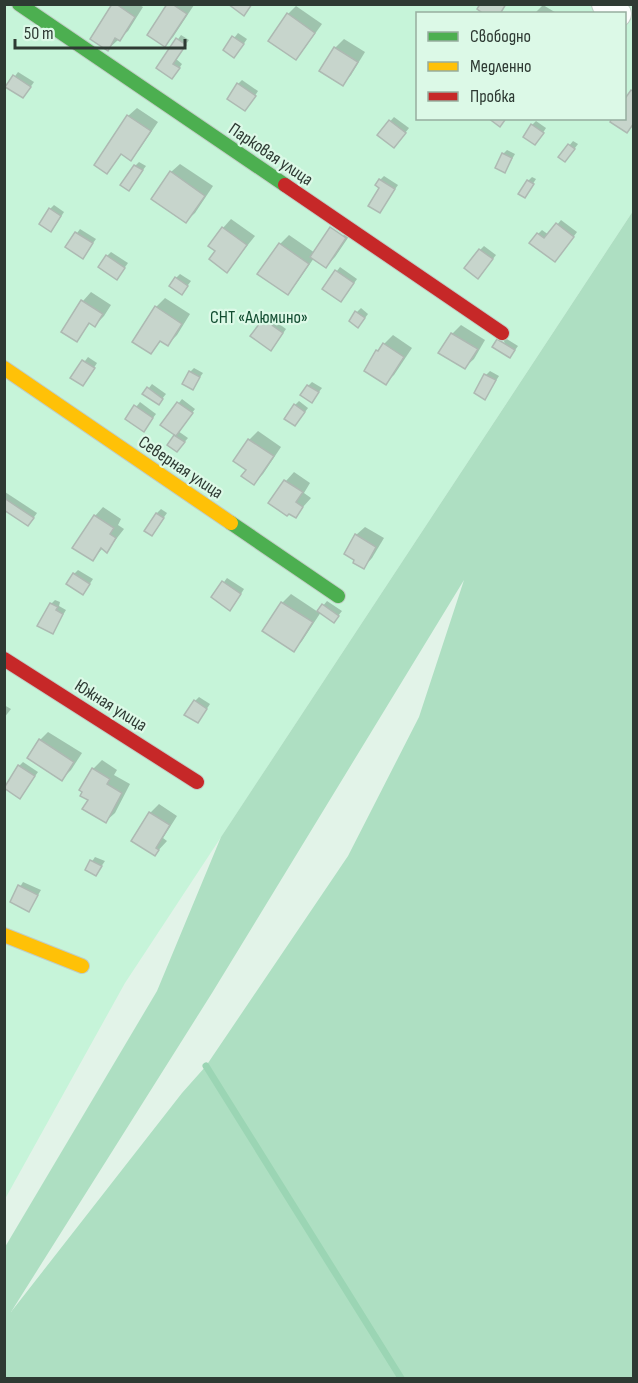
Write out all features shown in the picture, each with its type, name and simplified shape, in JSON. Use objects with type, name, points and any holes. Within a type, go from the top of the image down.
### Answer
[{"type":"street","name":"Парковая улица","points":[[19,4],[502,333]]},
{"type":"street","name":"Северная улица","points":[[4,368],[338,596]]},
{"type":"street","name":"Южная улица","points":[[4,659],[197,782]]},
{"type":"street","points":[[4,935],[82,966]]},
{"type":"green space","name":"СНТ «Алюмино»","points":[[5,5],[633,5],[633,211],[125,983],[5,1199]]},
{"type":"green space","points":[[633,211],[633,1378],[5,1378],[5,1247],[157,991],[221,837]],"holes":[[[464,580],[419,717],[348,856],[206,1066],[182,1093],[11,1312],[212,993]]]},
{"type":"building","points":[[112,4],[116,4],[135,17],[120,41],[115,38],[108,51],[90,39]]},
{"type":"building","points":[[167,4],[172,4],[187,14],[165,47],[147,35]]},
{"type":"building","points":[[228,4],[252,4],[244,16]]},
{"type":"building","points":[[480,4],[506,4],[501,12],[481,12],[477,9]]},
{"type":"building","points":[[287,13],[315,33],[296,60],[268,41]]},
{"type":"building","points":[[232,36],[244,44],[234,58],[223,50]]},
{"type":"building","points":[[176,38],[186,45],[173,64],[180,68],[172,79],[156,68]]},
{"type":"building","points":[[334,47],[358,62],[343,86],[319,71]]},
{"type":"building","points":[[13,75],[31,87],[23,98],[5,87]]},
{"type":"building","points":[[237,83],[256,96],[245,111],[227,99]]},
{"type":"building","points":[[631,90],[634,92],[634,123],[627,133],[610,122],[611,120],[626,120],[626,97]]},
{"type":"building","points":[[127,115],[151,131],[131,161],[121,154],[107,174],[94,165]]},
{"type":"building","points":[[389,120],[406,133],[394,148],[377,135]]},
{"type":"building","points":[[491,120],[505,120],[500,127]]},
{"type":"building","points":[[531,124],[544,133],[535,145],[523,137]]},
{"type":"building","points":[[568,144],[575,149],[565,162],[558,157]]},
{"type":"building","points":[[502,153],[512,158],[505,173],[495,168]]},
{"type":"building","points":[[134,165],[143,170],[129,191],[120,185]]},
{"type":"building","points":[[170,171],[205,196],[186,223],[151,199]]},
{"type":"building","points":[[379,179],[395,189],[380,213],[368,206],[379,188],[375,185]]},
{"type":"building","points":[[527,180],[534,184],[525,198],[518,194]]},
{"type":"building","points":[[49,208],[61,216],[51,232],[39,224]]},
{"type":"building","points":[[556,223],[574,237],[555,262],[529,243],[537,233],[544,238]]},
{"type":"building","points":[[222,227],[247,245],[227,273],[209,259],[215,251],[208,246]]},
{"type":"building","points":[[330,227],[346,238],[326,268],[310,257]]},
{"type":"building","points":[[75,232],[93,243],[83,259],[65,247]]},
{"type":"building","points":[[279,243],[309,264],[288,295],[257,274]]},
{"type":"building","points":[[479,249],[493,259],[478,279],[464,268]]},
{"type":"building","points":[[106,255],[125,268],[117,280],[98,267]]},
{"type":"building","points":[[335,270],[354,283],[341,302],[322,289]]},
{"type":"building","points":[[175,277],[188,286],[182,295],[169,286]]},
{"type":"building","points":[[81,300],[103,314],[95,327],[89,323],[77,342],[61,332]]},
{"type":"building","points":[[155,306],[182,324],[168,346],[160,341],[151,354],[132,342]]},
{"type":"building","points":[[355,311],[365,318],[358,328],[349,321]]},
{"type":"building","points":[[263,319],[283,333],[271,351],[250,336]]},
{"type":"building","points":[[451,333],[478,349],[465,369],[438,353]]},
{"type":"building","points":[[497,339],[515,350],[510,358],[492,347]]},
{"type":"building","points":[[383,343],[404,357],[386,385],[364,371],[376,350],[378,351]]},
{"type":"building","points":[[82,360],[95,368],[83,386],[70,378]]},
{"type":"building","points":[[189,371],[200,377],[193,390],[182,384]]},
{"type":"building","points":[[484,374],[496,380],[485,400],[474,393]]},
{"type":"building","points":[[307,385],[319,392],[312,403],[300,395]]},
{"type":"building","points":[[147,387],[163,399],[159,405],[142,394]]},
{"type":"building","points":[[177,402],[193,413],[176,436],[160,425]]},
{"type":"building","points":[[294,404],[305,412],[295,426],[284,419]]},
{"type":"building","points":[[134,405],[153,418],[144,432],[125,419]]},
{"type":"building","points":[[174,435],[185,442],[177,452],[167,445]]},
{"type":"building","points":[[248,439],[274,456],[254,485],[241,476],[246,470],[233,461]]},
{"type":"building","points":[[284,480],[303,492],[296,502],[303,507],[296,518],[289,514],[287,516],[268,503]]},
{"type":"building","points":[[4,498],[34,518],[28,526],[4,510]]},
{"type":"building","points":[[156,513],[164,518],[152,536],[144,531]]},
{"type":"building","points":[[94,515],[114,528],[110,534],[116,538],[107,553],[101,548],[93,561],[72,548]]},
{"type":"building","points":[[355,534],[376,547],[364,569],[344,554]]},
{"type":"building","points":[[73,573],[90,584],[83,595],[66,584]]},
{"type":"building","points":[[222,581],[241,594],[230,611],[211,597]]},
{"type":"building","points":[[281,602],[313,622],[294,652],[262,631]]},
{"type":"building","points":[[50,603],[58,607],[56,610],[63,614],[53,634],[37,626]]},
{"type":"building","points":[[322,604],[339,616],[334,623],[317,611]]},
{"type":"building","points":[[194,700],[207,709],[198,723],[184,715]]},
{"type":"building","points":[[39,739],[74,762],[62,781],[27,758]]},
{"type":"building","points":[[18,765],[35,776],[20,799],[4,788]]},
{"type":"building","points":[[92,768],[110,779],[107,784],[122,793],[106,823],[82,809],[88,800],[80,796],[82,792],[79,790]]},
{"type":"building","points":[[149,812],[170,825],[156,848],[159,850],[155,856],[131,841]]},
{"type":"building","points":[[90,860],[102,866],[96,876],[85,870]]},
{"type":"building","points":[[18,885],[38,895],[29,912],[10,902]]},
{"type":"waterway","points":[[206,1066],[401,1378]]},
{"type":"traffic: fast","points":[[19,4],[285,185]]},
{"type":"traffic: fast","points":[[231,523],[338,596]]},
{"type":"traffic: slow","points":[[4,368],[231,523]]},
{"type":"traffic: slow","points":[[4,935],[82,966]]},
{"type":"traffic: jam","points":[[285,185],[502,333]]},
{"type":"traffic: jam","points":[[4,659],[197,782]]}]
